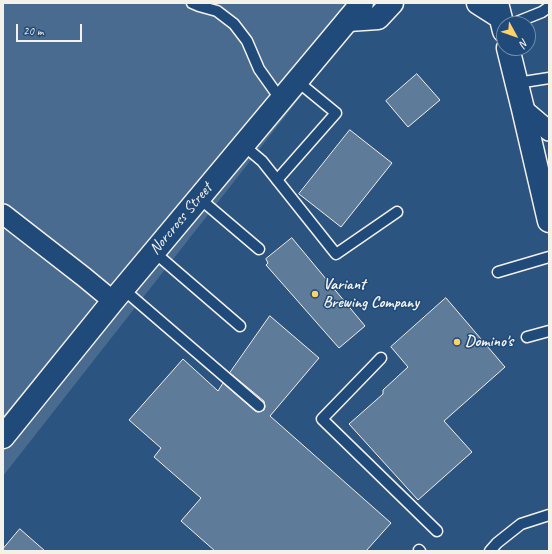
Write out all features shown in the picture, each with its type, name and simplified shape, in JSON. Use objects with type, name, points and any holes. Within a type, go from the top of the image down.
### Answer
[{"type":"main road","name":"Norcross Street","points":[[3,437],[118,295],[362,3]]},
{"type":"main road","points":[[348,20],[378,18],[392,3]]},
{"type":"main road","points":[[478,3],[496,19]]},
{"type":"main road","points":[[511,56],[549,221]]},
{"type":"street","points":[[523,109],[549,131]]},
{"type":"street","points":[[3,214],[84,277],[118,295]]},
{"type":"lane","points":[[192,3],[217,11],[234,24],[247,41],[259,69],[281,100]]},
{"type":"lane","points":[[531,16],[542,12],[549,7]]},
{"type":"lane","points":[[517,83],[549,78]]},
{"type":"lane","points":[[277,180],[336,113],[297,81]]},
{"type":"lane","points":[[243,145],[262,161],[336,254],[397,212]]},
{"type":"lane","points":[[199,198],[259,249]]},
{"type":"lane","points":[[154,252],[240,326]]},
{"type":"lane","points":[[498,272],[549,257]]},
{"type":"lane","points":[[118,295],[258,406]]},
{"type":"lane","points":[[527,337],[549,331]]},
{"type":"lane","points":[[381,358],[322,419],[437,531]]},
{"type":"lane","points":[[490,551],[497,543],[521,524],[549,515]]},
{"type":"shaded area","points":[[3,3],[374,3],[3,476]]},
{"type":"building","points":[[417,74],[440,100],[408,127],[386,101]]},
{"type":"building","points":[[350,130],[392,163],[341,227],[299,194]]},
{"type":"building","name":"Variant Brewing Company","points":[[292,238],[365,326],[339,348],[266,265],[268,263],[266,259]]},
{"type":"building","points":[[446,298],[505,367],[444,421],[472,452],[418,500],[349,424],[383,394],[383,390],[408,367],[391,347]]},
{"type":"building","points":[[270,316],[319,358],[270,416],[391,523],[366,551],[215,551],[181,521],[201,498],[154,457],[161,448],[129,420],[183,359],[218,391],[223,383],[255,411],[258,412],[264,410],[264,401],[230,373]]},
{"type":"building","points":[[20,529],[45,551],[3,551],[3,549]]},
{"type":"place","name":"Variant Brewing Company","points":[[315,294]]},
{"type":"place","name":"Domino's","points":[[457,342]]}]
